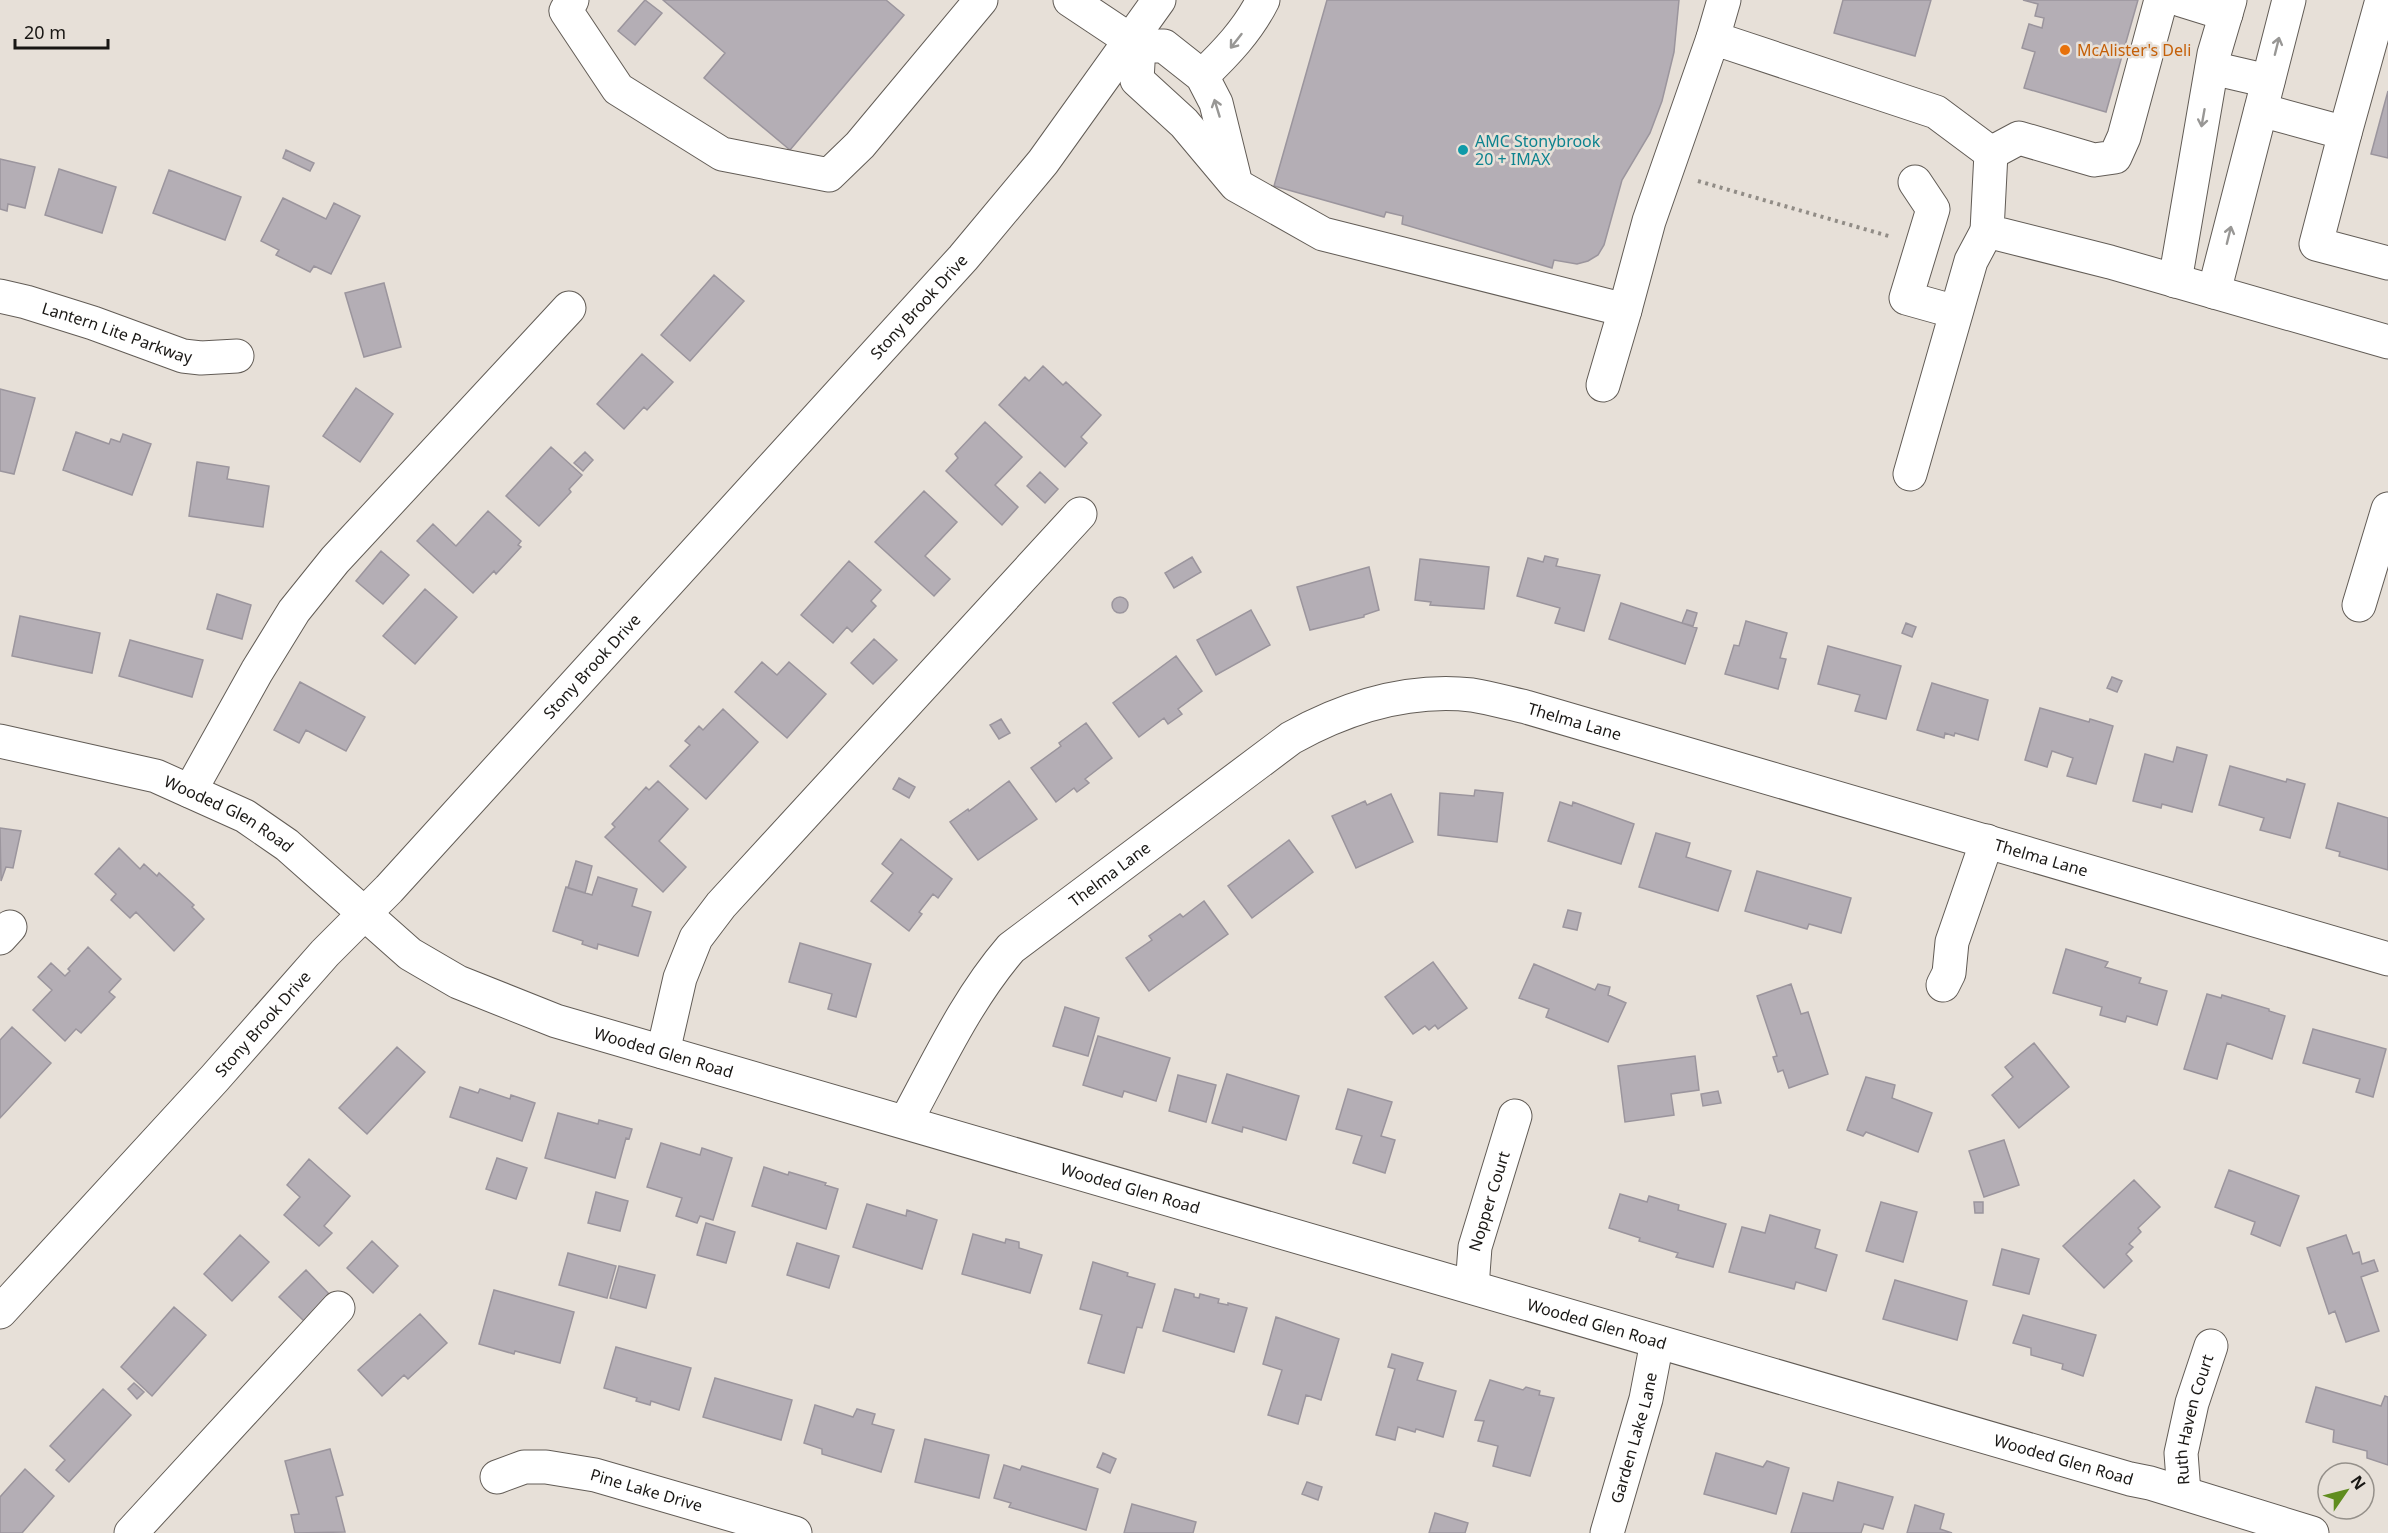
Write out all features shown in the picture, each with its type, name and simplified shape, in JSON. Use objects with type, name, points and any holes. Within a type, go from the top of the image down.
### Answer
[{"type":"street","points":[[572,0],[566,11],[618,89],[722,154],[829,175],[860,145],[981,0]]},
{"type":"street","points":[[1070,0],[1135,43],[1164,46],[1202,76],[1216,103],[1236,185]]},
{"type":"street","name":"Stony Brook Drive","points":[[0,1312],[326,952],[647,606],[963,258],[1043,162],[1135,43],[1159,0]]},
{"type":"street","points":[[1202,76],[1232,47],[1254,18],[1263,0]]},
{"type":"street","points":[[1604,385],[1649,221],[1724,0]]},
{"type":"street","points":[[1991,153],[2019,138],[2094,160],[2115,157],[2124,136],[2161,0]]},
{"type":"street","points":[[2175,281],[2212,68],[2228,7],[2181,0]]},
{"type":"street","points":[[2214,292],[2289,0]]},
{"type":"street","points":[[2382,0],[2316,244],[2388,263]]},
{"type":"street","points":[[1713,38],[1936,112],[1991,153]]},
{"type":"street","points":[[1135,43],[1137,80],[1184,123],[1236,185],[1323,234],[1625,310]]},
{"type":"street","points":[[2212,68],[2264,96],[2345,132]]},
{"type":"street","points":[[1910,474],[1971,261],[1987,231],[1991,153]]},
{"type":"street","points":[[1915,182],[1933,209],[1906,298],[1956,312]]},
{"type":"street","points":[[1987,231],[2175,281],[2388,342]]},
{"type":"street","name":"Lantern Lite Parkway","points":[[0,296],[93,323],[183,356],[201,358],[237,356]]},
{"type":"street","points":[[190,791],[257,671],[301,602],[335,560],[569,308]]},
{"type":"street","points":[[2359,604],[2388,509]]},
{"type":"street","points":[[663,1052],[680,978],[696,939],[721,905],[1080,514]]},
{"type":"street","name":"Thelma Lane","points":[[906,1121],[973,1000],[990,972],[1011,948],[1291,738],[1325,719],[1358,707],[1392,698],[1428,694],[1483,698],[1526,707],[2388,959]]},
{"type":"street","name":"Wooded Glen Road","points":[[0,741],[156,776],[245,816],[287,846],[410,954],[458,982],[556,1021],[2184,1493],[2312,1533]]},
{"type":"street","points":[[1943,985],[1949,973],[1952,942],[1987,841]]},
{"type":"street","name":"Nopper Court","points":[[1472,1287],[1475,1247],[1515,1116]]},
{"type":"street","points":[[131,1533],[338,1308]]},
{"type":"street","name":"Garden Lake Lane","points":[[1607,1533],[1646,1399],[1657,1342]]},
{"type":"street","name":"Ruth Haven Court","points":[[2184,1493],[2181,1453],[2192,1403],[2211,1346]]},
{"type":"street","name":"Pine Lake Drive","points":[[497,1477],[524,1467],[546,1467],[594,1475],[795,1533]]},
{"type":"building","points":[[645,0],[662,13],[635,45],[618,31]]},
{"type":"building","points":[[663,0],[886,0],[904,15],[790,150],[704,78],[725,53]]},
{"type":"building","name":"AMC Stonybrook 20 + IMAX","points":[[1327,0],[1679,0],[1674,52],[1662,101],[1650,133],[1622,180],[1604,245],[1598,255],[1577,264],[1554,260],[1552,268],[1402,224],[1403,216],[1386,212],[1384,217],[1274,186]]},
{"type":"building","points":[[1843,0],[1931,0],[1915,56],[1834,33]]},
{"type":"building","points":[[2023,0],[2138,0],[2106,112],[2024,88],[2035,52],[2022,48],[2029,24],[2042,28],[2044,18],[2035,16],[2038,4]]},
{"type":"building","points":[[2388,91],[2388,158],[2371,154]]},
{"type":"building","points":[[286,150],[314,163],[310,171],[283,158]]},
{"type":"building","points":[[0,159],[35,167],[25,208],[8,204],[7,211],[0,209]]},
{"type":"building","points":[[59,169],[116,187],[102,233],[45,215]]},
{"type":"building","points":[[169,170],[241,197],[225,240],[153,213]]},
{"type":"building","points":[[283,198],[326,219],[334,203],[360,216],[331,274],[314,266],[310,272],[276,255],[279,250],[261,241]]},
{"type":"building","points":[[714,275],[744,301],[690,361],[661,335]]},
{"type":"building","points":[[384,283],[401,347],[364,357],[345,293]]},
{"type":"building","points":[[642,354],[673,382],[647,410],[644,407],[624,429],[597,404]]},
{"type":"building","points":[[1043,366],[1063,385],[1066,382],[1101,415],[1081,437],[1087,443],[1065,467],[999,405],[1025,377],[1029,381]]},
{"type":"building","points":[[356,388],[393,414],[360,462],[323,436]]},
{"type":"building","points":[[0,389],[35,398],[14,474],[0,471]]},
{"type":"building","points":[[985,422],[1022,457],[995,485],[1018,507],[1002,525],[946,471],[958,458],[955,454]]},
{"type":"building","points":[[76,432],[109,444],[111,439],[120,442],[123,434],[151,444],[132,495],[63,470]]},
{"type":"building","points":[[551,447],[582,475],[569,489],[571,492],[539,526],[506,496]]},
{"type":"building","points":[[585,452],[593,460],[583,471],[574,463]]},
{"type":"building","points":[[197,462],[229,467],[227,479],[269,486],[263,527],[189,516]]},
{"type":"building","points":[[1040,472],[1058,489],[1045,503],[1027,486]]},
{"type":"building","points":[[924,491],[957,522],[925,556],[950,579],[934,596],[875,542]]},
{"type":"building","points":[[488,511],[521,541],[518,545],[521,547],[496,574],[494,571],[473,593],[417,541],[433,524],[456,546]]},
{"type":"building","points":[[381,551],[409,575],[383,604],[356,581]]},
{"type":"building","points":[[1545,556],[1558,559],[1556,566],[1600,575],[1584,631],[1555,623],[1560,608],[1517,596],[1528,558],[1543,562]]},
{"type":"building","points":[[1192,557],[1201,572],[1174,588],[1165,573]]},
{"type":"building","points":[[1420,559],[1489,567],[1484,609],[1430,605],[1431,602],[1415,600]]},
{"type":"building","points":[[849,561],[881,590],[871,601],[876,606],[852,632],[847,627],[833,643],[801,615]]},
{"type":"building","points":[[1369,567],[1379,610],[1364,615],[1364,617],[1310,630],[1297,587]]},
{"type":"building","points":[[425,589],[457,617],[415,664],[383,636]]},
{"type":"building","points":[[217,594],[251,605],[242,639],[207,629]]},
{"type":"building","points":[[1117,597],[1123,597],[1128,605],[1126,611],[1117,613],[1112,608],[1112,602]]},
{"type":"building","points":[[1621,603],[1697,628],[1685,664],[1609,639]]},
{"type":"building","points":[[1251,610],[1270,645],[1216,675],[1197,640]]},
{"type":"building","points":[[1687,610],[1697,613],[1693,626],[1682,623]]},
{"type":"building","points":[[20,616],[100,633],[92,673],[12,656]]},
{"type":"building","points":[[1746,621],[1787,633],[1780,658],[1786,659],[1778,689],[1725,674],[1734,645],[1739,646]]},
{"type":"building","points":[[1906,623],[1916,627],[1912,637],[1902,633]]},
{"type":"building","points":[[874,639],[897,660],[873,684],[851,663]]},
{"type":"building","points":[[130,640],[203,660],[192,697],[119,676]]},
{"type":"building","points":[[1828,646],[1901,666],[1886,719],[1855,711],[1860,695],[1818,684]]},
{"type":"building","points":[[1176,656],[1202,691],[1178,709],[1182,714],[1168,724],[1164,718],[1139,737],[1113,703]]},
{"type":"building","points":[[762,662],[777,675],[789,662],[826,694],[787,738],[735,692]]},
{"type":"building","points":[[2112,677],[2122,681],[2117,692],[2107,688]]},
{"type":"building","points":[[300,682],[365,717],[346,751],[306,730],[299,743],[274,730]]},
{"type":"building","points":[[1932,683],[1988,700],[1978,740],[1955,733],[1954,736],[1945,733],[1944,738],[1917,730]]},
{"type":"building","points":[[2040,708],[2089,722],[2090,719],[2113,726],[2096,784],[2067,776],[2073,758],[2052,751],[2047,767],[2025,760]]},
{"type":"building","points":[[723,709],[758,742],[706,799],[670,766],[690,745],[685,741],[699,726],[703,730]]},
{"type":"building","points":[[1001,719],[1010,733],[999,739],[990,725]]},
{"type":"building","points":[[1086,723],[1112,758],[1085,779],[1089,783],[1077,792],[1074,788],[1056,802],[1031,768],[1061,746],[1059,743]]},
{"type":"building","points":[[2177,747],[2207,755],[2192,812],[2162,804],[2161,808],[2133,801],[2145,754],[2173,762]]},
{"type":"building","points":[[2230,766],[2286,782],[2287,779],[2305,784],[2290,838],[2260,830],[2264,818],[2219,805]]},
{"type":"building","points":[[899,778],[915,787],[909,798],[893,789]]},
{"type":"building","points":[[658,781],[688,809],[659,841],[686,867],[663,892],[605,837],[615,827],[612,824],[646,787],[649,790]]},
{"type":"building","points":[[1009,781],[1037,819],[978,860],[950,822],[968,809],[969,811]]},
{"type":"building","points":[[1475,790],[1503,793],[1497,842],[1438,835],[1440,793],[1474,796]]},
{"type":"building","points":[[1391,794],[1413,842],[1356,868],[1332,816],[1365,801],[1367,805]]},
{"type":"building","points":[[1560,802],[1572,806],[1573,802],[1634,824],[1621,864],[1548,841]]},
{"type":"building","points":[[2338,803],[2388,818],[2388,870],[2339,856],[2340,852],[2326,848]]},
{"type":"building","points":[[0,828],[21,831],[13,868],[6,867],[1,881]]},
{"type":"building","points":[[1656,833],[1690,843],[1686,857],[1731,871],[1718,911],[1639,887]]},
{"type":"building","points":[[901,839],[952,879],[938,898],[933,894],[919,912],[922,914],[909,931],[871,901],[893,873],[882,864]]},
{"type":"building","points":[[1289,840],[1313,872],[1252,918],[1228,886]]},
{"type":"building","points":[[119,848],[140,869],[144,864],[157,876],[159,873],[194,905],[192,907],[204,919],[174,951],[136,912],[130,918],[111,900],[116,894],[95,874]]},
{"type":"building","points":[[576,861],[592,866],[585,893],[568,888]]},
{"type":"building","points":[[1757,871],[1851,898],[1841,933],[1809,924],[1807,929],[1745,911]]},
{"type":"building","points":[[598,877],[637,889],[632,906],[651,912],[638,956],[598,944],[597,949],[582,944],[583,941],[553,931],[566,887],[592,895]]},
{"type":"building","points":[[1204,901],[1228,934],[1149,991],[1126,958],[1152,940],[1149,936],[1180,914],[1183,917]]},
{"type":"building","points":[[1568,910],[1581,913],[1577,930],[1563,927]]},
{"type":"building","points":[[800,943],[871,964],[856,1017],[828,1009],[832,994],[789,982]]},
{"type":"building","points":[[88,947],[121,979],[109,992],[115,997],[81,1033],[76,1029],[65,1041],[33,1010],[52,990],[38,977],[51,963],[65,976],[70,971],[68,969]]},
{"type":"building","points":[[2066,949],[2108,962],[2105,967],[2141,978],[2139,983],[2167,991],[2157,1025],[2127,1016],[2125,1022],[2100,1015],[2102,1007],[2053,993]]},
{"type":"building","points":[[1433,962],[1467,1008],[1438,1029],[1435,1025],[1429,1030],[1425,1026],[1413,1034],[1385,997]]},
{"type":"building","points":[[1534,964],[1595,990],[1598,984],[1610,987],[1608,995],[1626,1003],[1608,1042],[1546,1017],[1549,1009],[1519,998]]},
{"type":"building","points":[[1791,984],[1801,1014],[1808,1012],[1828,1074],[1789,1088],[1783,1070],[1778,1072],[1773,1057],[1777,1056],[1757,996]]},
{"type":"building","points":[[2207,994],[2221,998],[2222,995],[2285,1016],[2272,1059],[2227,1043],[2217,1079],[2184,1069]]},
{"type":"building","points":[[1065,1007],[1099,1018],[1088,1056],[1053,1046]]},
{"type":"building","points":[[12,1027],[51,1063],[0,1118],[0,1040]]},
{"type":"building","points":[[2313,1029],[2386,1049],[2373,1097],[2356,1092],[2360,1079],[2303,1063]]},
{"type":"building","points":[[1098,1036],[1170,1058],[1156,1101],[1124,1091],[1122,1097],[1083,1085]]},
{"type":"building","points":[[2034,1043],[2069,1087],[2019,1128],[1992,1095],[2013,1077],[2005,1067]]},
{"type":"building","points":[[397,1047],[425,1072],[367,1134],[339,1108]]},
{"type":"building","points":[[1695,1056],[1699,1090],[1671,1094],[1674,1115],[1625,1122],[1618,1066]]},
{"type":"building","points":[[1227,1074],[1299,1096],[1286,1140],[1243,1127],[1242,1132],[1212,1123]]},
{"type":"building","points":[[1178,1075],[1216,1085],[1206,1122],[1169,1111]]},
{"type":"building","points":[[1866,1077],[1895,1085],[1892,1098],[1932,1113],[1918,1152],[1866,1132],[1863,1136],[1847,1130]]},
{"type":"building","points":[[460,1087],[478,1093],[480,1089],[510,1099],[511,1095],[535,1103],[522,1141],[450,1117]]},
{"type":"building","points":[[1348,1089],[1392,1102],[1381,1136],[1395,1140],[1385,1173],[1353,1163],[1362,1136],[1336,1129]]},
{"type":"building","points":[[1718,1091],[1721,1103],[1703,1106],[1701,1094]]},
{"type":"building","points":[[558,1113],[598,1124],[599,1120],[632,1129],[629,1139],[626,1138],[615,1178],[545,1158]]},
{"type":"building","points":[[2004,1140],[2019,1185],[1984,1197],[1969,1151]]},
{"type":"building","points":[[661,1143],[700,1155],[702,1148],[732,1158],[713,1220],[700,1216],[697,1223],[676,1216],[682,1198],[647,1187]]},
{"type":"building","points":[[497,1158],[527,1168],[516,1199],[486,1189]]},
{"type":"building","points":[[309,1159],[350,1196],[324,1226],[332,1233],[319,1246],[284,1215],[300,1197],[287,1185]]},
{"type":"building","points":[[764,1167],[826,1183],[825,1185],[838,1189],[826,1229],[752,1206]]},
{"type":"building","points":[[2229,1170],[2299,1196],[2280,1246],[2251,1234],[2255,1222],[2215,1207]]},
{"type":"building","points":[[2134,1180],[2160,1207],[2138,1228],[2141,1232],[2129,1244],[2133,1247],[2126,1254],[2132,1261],[2104,1288],[2063,1246]]},
{"type":"building","points":[[596,1192],[628,1201],[620,1231],[588,1223]]},
{"type":"building","points":[[1620,1194],[1647,1202],[1649,1196],[1679,1205],[1678,1210],[1726,1224],[1713,1267],[1676,1257],[1678,1253],[1639,1241],[1640,1238],[1609,1228]]},
{"type":"building","points":[[1881,1202],[1917,1212],[1903,1262],[1866,1251]]},
{"type":"building","points":[[1974,1202],[1983,1202],[1983,1213],[1975,1213]]},
{"type":"building","points":[[867,1204],[906,1216],[907,1210],[937,1220],[922,1269],[853,1247]]},
{"type":"building","points":[[1770,1215],[1820,1230],[1815,1248],[1837,1255],[1826,1291],[1796,1282],[1794,1289],[1729,1272],[1742,1227],[1765,1233]]},
{"type":"building","points":[[706,1223],[735,1232],[726,1263],[697,1255]]},
{"type":"building","points":[[973,1234],[1005,1243],[1006,1239],[1019,1242],[1019,1248],[1042,1255],[1030,1293],[962,1274]]},
{"type":"building","points":[[240,1235],[269,1262],[232,1301],[204,1274]]},
{"type":"building","points":[[2346,1235],[2353,1254],[2359,1252],[2362,1264],[2374,1260],[2378,1271],[2361,1277],[2379,1331],[2346,1342],[2335,1311],[2329,1314],[2307,1248]]},
{"type":"building","points":[[372,1241],[398,1266],[373,1293],[347,1268]]},
{"type":"building","points":[[797,1243],[839,1256],[829,1288],[787,1275]]},
{"type":"building","points":[[2002,1249],[2039,1259],[2029,1294],[1993,1285]]},
{"type":"building","points":[[568,1253],[616,1266],[607,1298],[559,1285]]},
{"type":"building","points":[[1093,1262],[1128,1273],[1127,1276],[1155,1284],[1142,1328],[1137,1327],[1124,1373],[1088,1363],[1102,1315],[1080,1309]]},
{"type":"building","points":[[619,1266],[655,1275],[646,1308],[610,1298]]},
{"type":"building","points":[[306,1270],[330,1295],[304,1321],[279,1297]]},
{"type":"building","points":[[1895,1280],[1967,1301],[1957,1340],[1883,1319]]},
{"type":"building","points":[[1175,1289],[1194,1294],[1194,1297],[1199,1298],[1200,1294],[1219,1299],[1218,1303],[1247,1308],[1234,1352],[1163,1331]]},
{"type":"building","points":[[494,1290],[574,1312],[560,1363],[479,1344]]},
{"type":"building","points":[[174,1307],[206,1335],[152,1396],[121,1367]]},
{"type":"building","points":[[420,1314],[447,1343],[408,1379],[404,1375],[382,1396],[358,1370]]},
{"type":"building","points":[[2023,1315],[2096,1335],[2083,1376],[2062,1369],[2063,1364],[2031,1355],[2031,1348],[2013,1343]]},
{"type":"building","points":[[1276,1317],[1339,1339],[1321,1400],[1306,1395],[1298,1424],[1268,1415],[1282,1370],[1263,1364]]},
{"type":"building","points":[[616,1347],[691,1368],[679,1410],[651,1401],[650,1405],[636,1401],[637,1398],[604,1388]]},
{"type":"building","points":[[1392,1354],[1423,1363],[1417,1380],[1456,1391],[1443,1437],[1416,1429],[1415,1432],[1398,1427],[1395,1440],[1376,1435],[1395,1369],[1388,1367]]},
{"type":"building","points":[[715,1378],[792,1400],[781,1440],[703,1417]]},
{"type":"building","points":[[1490,1380],[1523,1390],[1526,1387],[1540,1391],[1539,1395],[1554,1398],[1530,1476],[1493,1466],[1498,1446],[1478,1441],[1484,1421],[1475,1420]]},
{"type":"building","points":[[134,1383],[144,1392],[137,1399],[128,1389]]},
{"type":"building","points":[[2316,1387],[2381,1406],[2385,1396],[2388,1397],[2388,1465],[2367,1458],[2367,1451],[2333,1442],[2334,1430],[2306,1422]]},
{"type":"building","points":[[103,1389],[131,1415],[69,1482],[56,1470],[65,1460],[50,1446]]},
{"type":"building","points":[[815,1405],[853,1417],[857,1409],[875,1414],[872,1424],[894,1430],[881,1472],[822,1454],[822,1449],[804,1443]]},
{"type":"building","points":[[925,1439],[989,1455],[979,1498],[915,1482]]},
{"type":"building","points":[[330,1449],[343,1495],[336,1497],[345,1532],[295,1533],[291,1515],[299,1514],[285,1461]]},
{"type":"building","points":[[1103,1453],[1116,1459],[1110,1473],[1097,1467]]},
{"type":"building","points":[[1716,1453],[1763,1467],[1767,1461],[1789,1468],[1776,1514],[1704,1494]]},
{"type":"building","points":[[1004,1465],[1020,1470],[1022,1466],[1098,1489],[1086,1530],[1009,1507],[1011,1503],[994,1498]]},
{"type":"building","points":[[25,1469],[54,1496],[22,1533],[0,1533],[0,1497]]},
{"type":"building","points":[[1307,1482],[1322,1487],[1318,1500],[1302,1494]]},
{"type":"building","points":[[1838,1482],[1893,1497],[1883,1529],[1864,1524],[1861,1533],[1791,1533],[1803,1493],[1833,1501]]},
{"type":"building","points":[[1132,1504],[1196,1522],[1193,1533],[1124,1533]]},
{"type":"building","points":[[1915,1505],[1944,1514],[1940,1529],[1952,1533],[1907,1533]]},
{"type":"building","points":[[1435,1513],[1468,1523],[1465,1533],[1429,1533]]},
{"type":"place","name":"McAlister's Deli","points":[[2065,50]]},
{"type":"place","name":"AMC Stonybrook 20 + IMAX","points":[[1463,150]]}]
